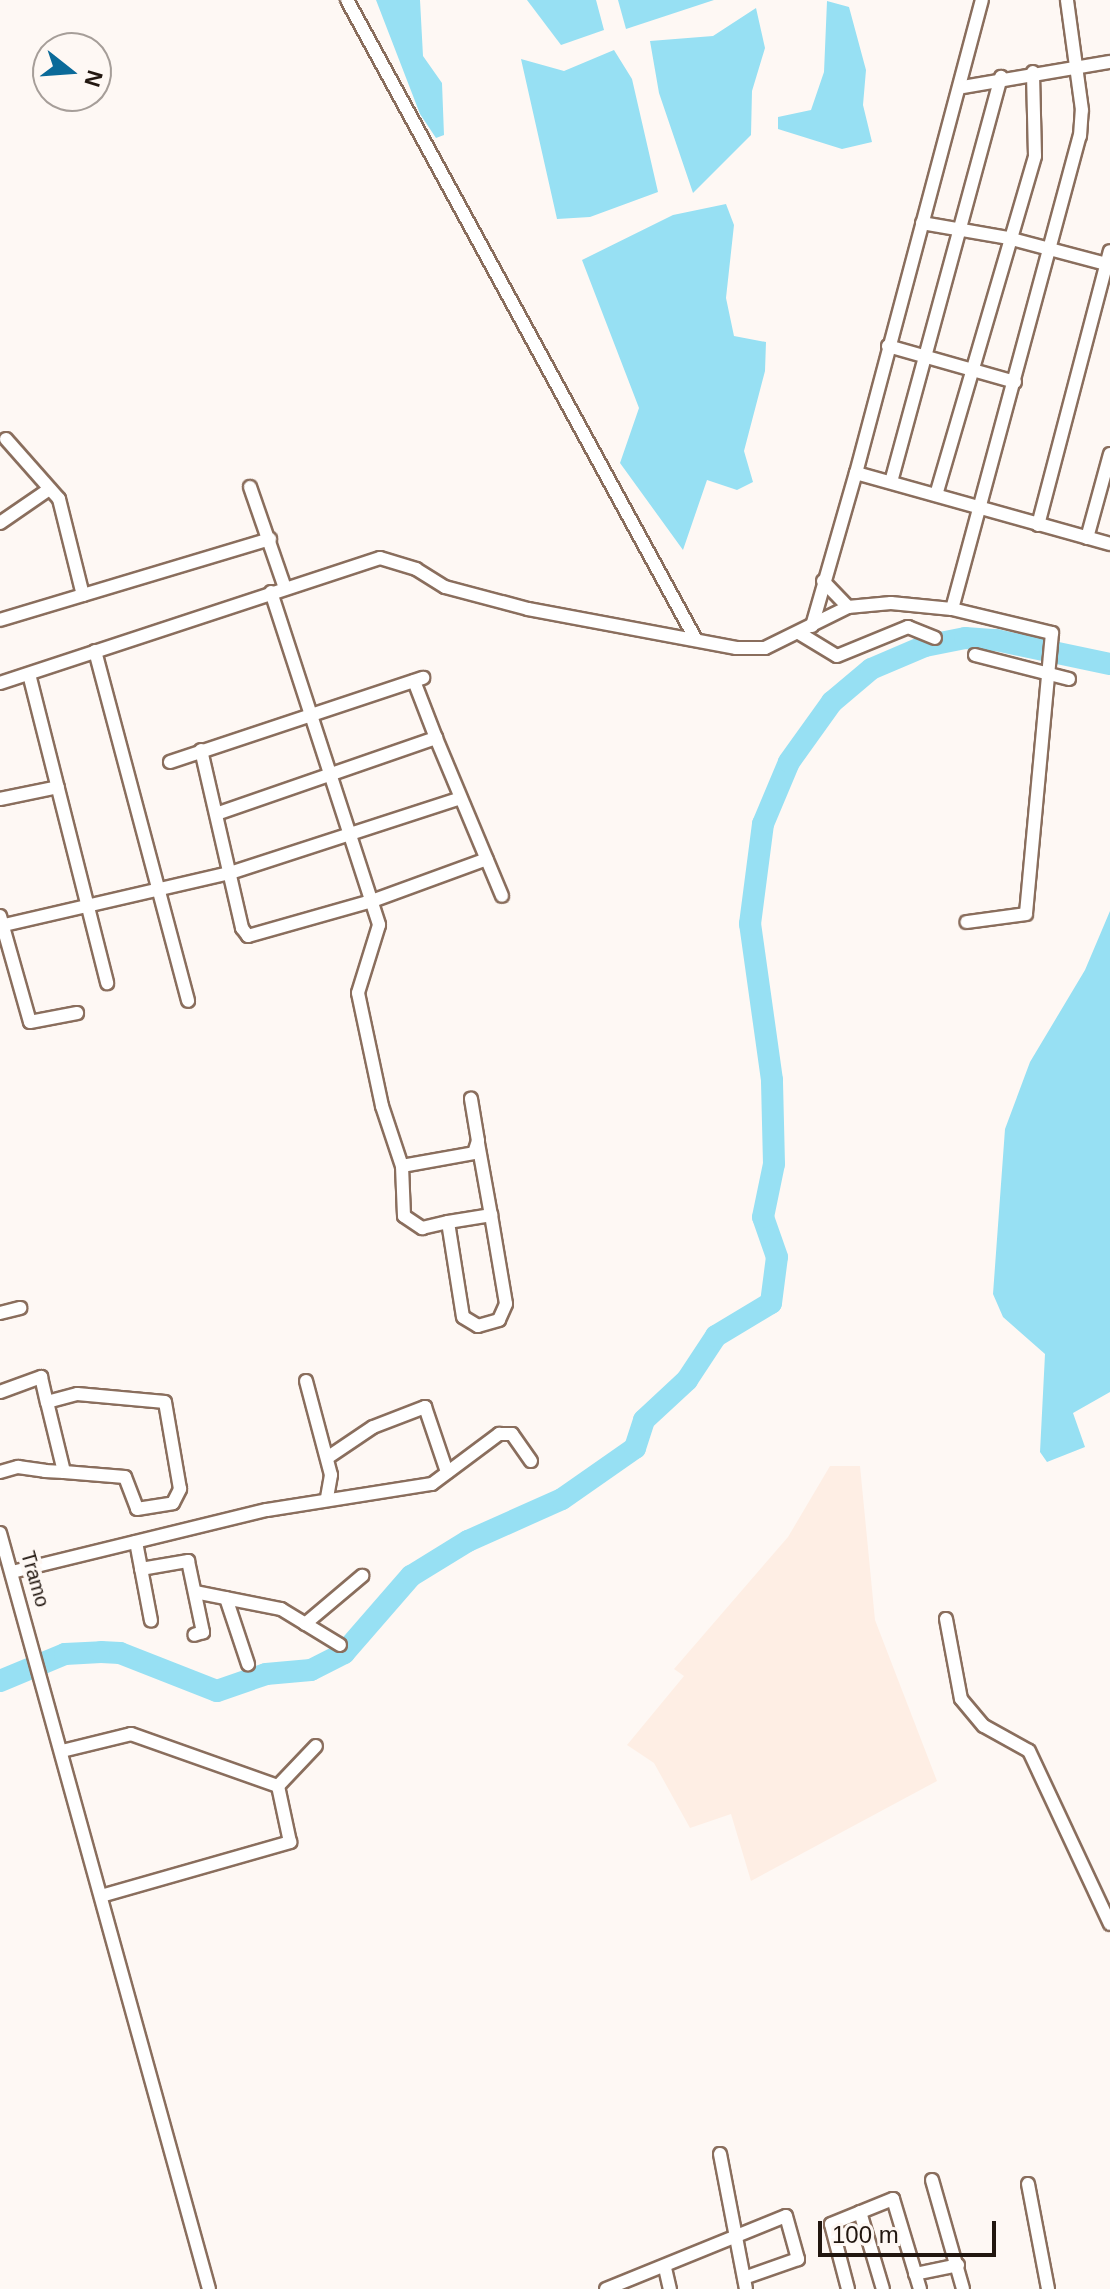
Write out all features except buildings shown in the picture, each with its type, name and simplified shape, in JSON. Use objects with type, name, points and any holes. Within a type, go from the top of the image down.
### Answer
[{"type":"street","points":[[347,0],[695,638]]},
{"type":"street","points":[[812,626],[922,223],[963,87],[982,0]]},
{"type":"street","points":[[952,609],[1080,136],[1078,65],[1067,0]]},
{"type":"street","points":[[963,87],[1001,77],[1110,62]]},
{"type":"street","points":[[936,495],[969,370],[1035,156],[1033,72]]},
{"type":"street","points":[[891,482],[1001,77]]},
{"type":"street","points":[[922,223],[1109,260],[1038,525]]},
{"type":"street","points":[[888,346],[923,359],[1015,382]]},
{"type":"street","points":[[6,439],[59,499],[83,595]]},
{"type":"street","points":[[1087,538],[1110,454]]},
{"type":"street","points":[[856,473],[1110,544]]},
{"type":"street","points":[[250,487],[285,588]]},
{"type":"street","points":[[0,523],[48,490]]},
{"type":"street","points":[[0,620],[270,539]]},
{"type":"street","points":[[0,683],[380,558],[416,569],[445,587],[528,609],[765,648],[848,607],[891,603],[952,609],[1052,633],[1026,914],[967,922]]},
{"type":"street","points":[[823,581],[848,607]]},
{"type":"street","points":[[271,592],[379,925],[358,993],[382,1106],[402,1166],[406,1221],[417,1228],[491,1215]]},
{"type":"street","points":[[799,633],[837,656],[908,627],[935,638]]},
{"type":"street","points":[[95,651],[188,1001]]},
{"type":"street","points":[[975,655],[1047,668],[1069,679]]},
{"type":"street","points":[[29,674],[107,983]]},
{"type":"street","points":[[170,762],[418,679],[458,799],[502,896]]},
{"type":"street","points":[[219,813],[436,738]]},
{"type":"street","points":[[201,750],[219,813],[242,928],[248,936],[372,901],[487,859]]},
{"type":"street","points":[[0,799],[58,787]]},
{"type":"street","points":[[77,1013],[30,1022],[1,923],[230,873],[458,799]]},
{"type":"street","points":[[448,1222],[463,1317],[478,1326],[499,1320],[507,1310],[471,1099]]},
{"type":"street","points":[[402,1166],[470,1156],[478,1141]]},
{"type":"street","points":[[0,1313],[20,1308]]},
{"type":"street","points":[[0,1392],[41,1377],[64,1472]]},
{"type":"street","points":[[306,1381],[331,1475],[327,1498]]},
{"type":"street","points":[[0,1472],[18,1467],[125,1477],[134,1506],[141,1510],[173,1503],[179,1494],[165,1402],[77,1394],[47,1402]]},
{"type":"street","points":[[327,1458],[373,1427],[425,1407],[447,1472]]},
{"type":"street","points":[[12,1572],[327,1498],[432,1484],[499,1434],[512,1434],[531,1461]]},
{"type":"street","name":"Tramo","points":[[0,1533],[44,1683],[209,2289]]},
{"type":"street","points":[[136,1542],[151,1621]]},
{"type":"street","points":[[141,1569],[188,1561],[203,1632],[194,1635]]},
{"type":"street","points":[[305,1624],[362,1576]]},
{"type":"street","points":[[195,1592],[281,1609],[340,1645]]},
{"type":"street","points":[[226,1598],[248,1664]]},
{"type":"street","points":[[946,1619],[961,1699],[984,1726],[1029,1751],[1110,1924]]},
{"type":"street","points":[[62,1751],[131,1734],[278,1786]]},
{"type":"street","points":[[278,1786],[316,1746]]},
{"type":"street","points":[[101,1896],[290,1842],[278,1786]]},
{"type":"street","points":[[606,2289],[665,2268],[735,2235],[786,2216],[798,2259],[745,2284],[735,2235],[720,2154]]},
{"type":"street","points":[[932,2180],[963,2289]]},
{"type":"street","points":[[1028,2184],[1048,2289]]},
{"type":"street","points":[[848,2289],[831,2224],[893,2199],[920,2289]]},
{"type":"street","points":[[860,2212],[883,2289]]},
{"type":"street","points":[[915,2274],[958,2265]]},
{"type":"street","points":[[665,2268],[670,2289]]},
{"type":"shaded area","points":[[830,1466],[860,1466],[875,1620],[937,1781],[751,1881],[731,1814],[690,1828],[654,1763],[627,1745],[684,1676],[674,1669],[788,1537]]},
{"type":"water","points":[[376,0],[420,0],[423,56],[442,83],[444,135],[436,138],[420,114]]},
{"type":"water","points":[[527,0],[596,0],[604,30],[561,45]]},
{"type":"water","points":[[618,0],[714,0],[626,29]]},
{"type":"water","points":[[827,1],[849,7],[866,70],[863,105],[872,142],[842,149],[778,129],[778,117],[811,110],[824,72]]},
{"type":"water","points":[[756,8],[765,48],[752,91],[751,135],[693,193],[659,93],[650,41],[713,36]]},
{"type":"water","points":[[614,50],[632,79],[658,192],[590,217],[557,219],[521,59],[564,71]]},
{"type":"water","points":[[726,204],[734,225],[726,298],[734,336],[766,342],[765,371],[744,451],[753,482],[737,490],[707,480],[683,550],[620,463],[639,408],[582,260],[673,215]]},
{"type":"water","points":[[1110,911],[1110,1392],[1073,1413],[1085,1447],[1047,1462],[1040,1452],[1045,1354],[1003,1317],[993,1294],[1005,1129],[1030,1062],[1085,970]]},
{"type":"waterway","points":[[0,1681],[65,1654],[101,1652],[120,1653],[217,1691],[266,1674],[311,1670],[344,1653],[411,1576],[468,1541],[562,1499],[635,1448],[644,1420],[687,1380],[716,1336],[771,1303],[777,1257],[763,1217],[774,1164],[772,1080],[750,924],[763,824],[789,762],[832,702],[871,669],[925,646],[965,638],[996,640],[1110,664]]}]
